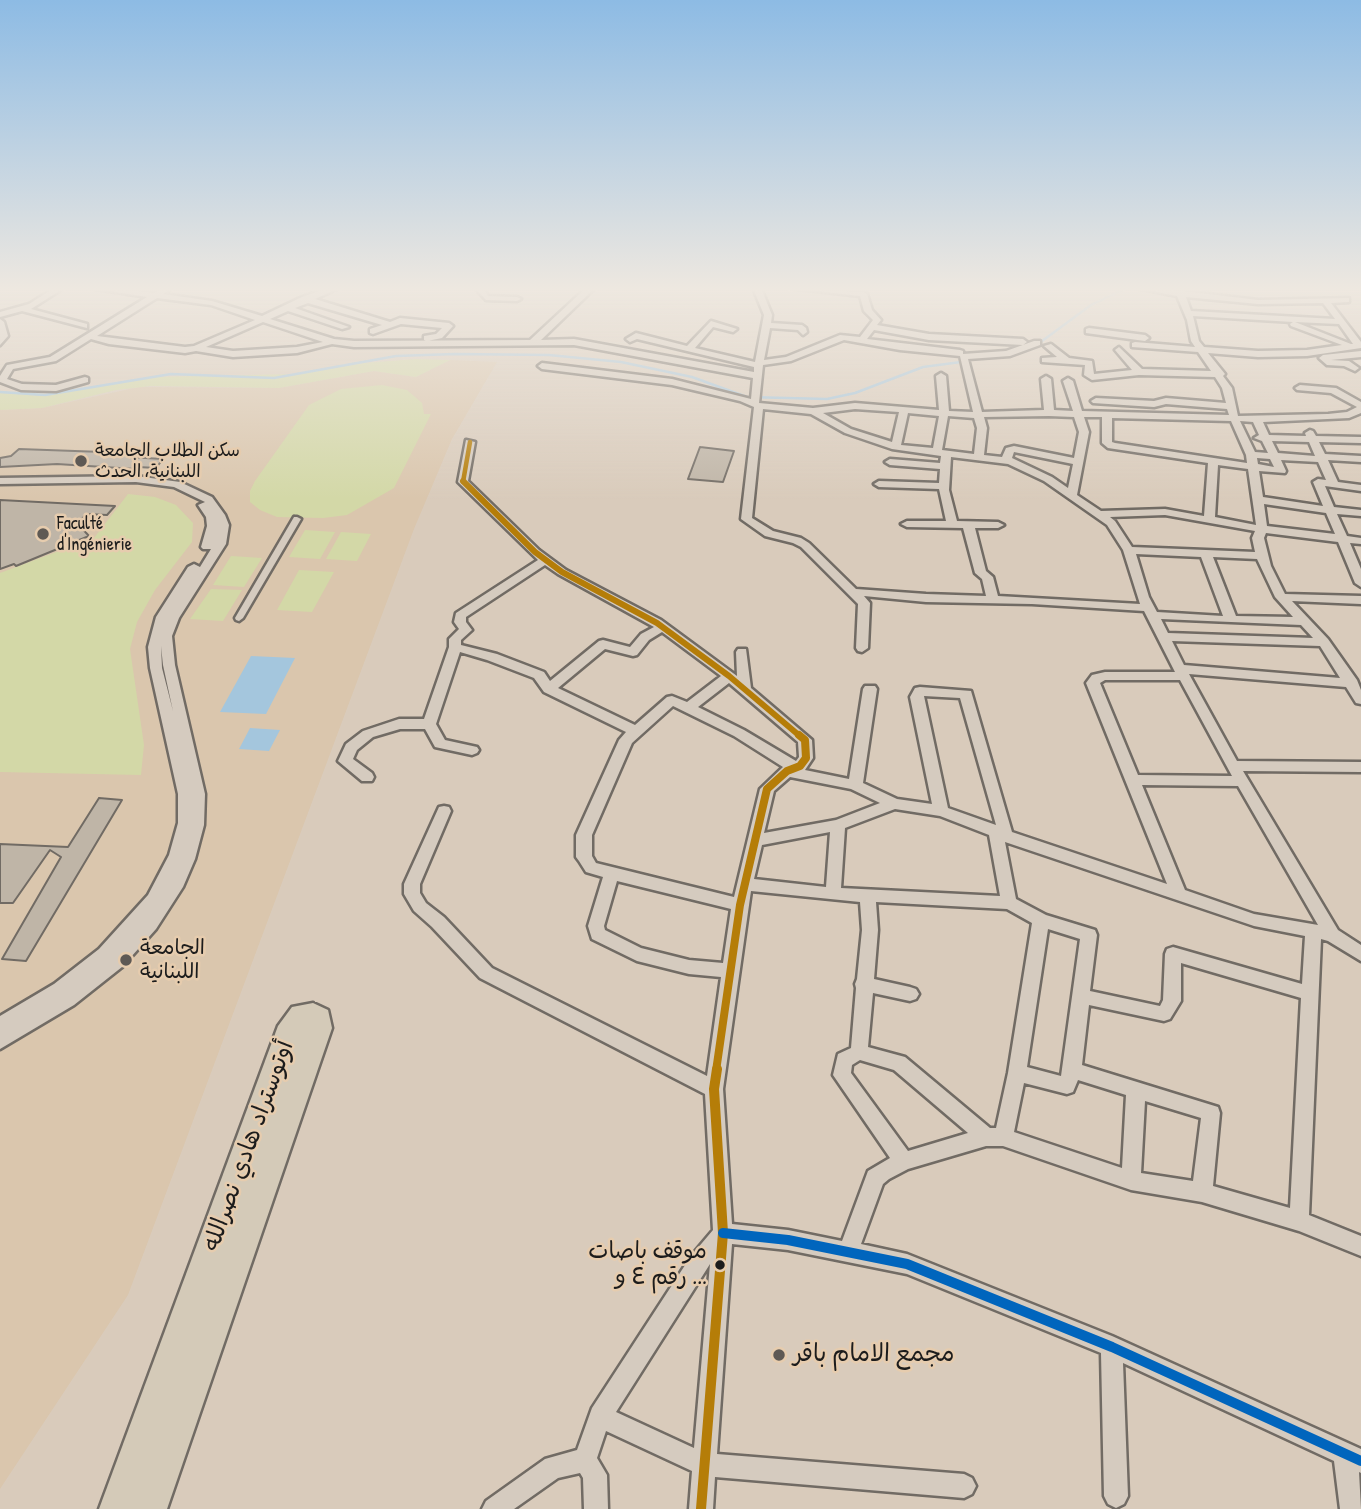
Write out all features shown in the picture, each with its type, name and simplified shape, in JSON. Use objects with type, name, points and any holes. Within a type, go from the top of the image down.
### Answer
[{"type":"highway","name":"أوتوستراد هادي نصرالله","points":[[118,1509],[292,1026],[302,1016],[313,1015],[318,1019],[318,1028],[148,1509]]},
{"type":"street","points":[[54,358],[7,364],[2,380],[21,387],[56,388],[85,380]]},
{"type":"street","points":[[696,358],[759,367],[789,358]]},
{"type":"street","points":[[734,358],[759,367]]},
{"type":"street","points":[[743,358],[759,367]]},
{"type":"street","points":[[760,358],[746,519],[769,534],[797,540],[805,545],[864,603],[862,648]]},
{"type":"street","points":[[964,358],[982,428],[979,455]]},
{"type":"street","points":[[1127,358],[1139,372]]},
{"type":"street","points":[[1208,358],[1227,388],[1233,412],[1251,455],[1251,468],[1260,500],[1262,529],[1258,538],[1261,556],[1281,597],[1324,642],[1358,692]]},
{"type":"street","points":[[1324,358],[1330,363],[1346,362],[1355,368]]},
{"type":"street","points":[[1045,360],[1089,363],[1089,375],[1092,377],[1139,372],[1220,374]]},
{"type":"street","points":[[542,366],[672,382],[813,411],[843,407],[979,415],[1233,412]]},
{"type":"street","points":[[941,376],[944,414],[941,452],[945,466],[944,486],[952,524]]},
{"type":"street","points":[[1046,379],[1049,413]]},
{"type":"street","points":[[1068,381],[1084,432],[1072,495]]},
{"type":"street","points":[[1090,382],[1104,415],[1110,445],[1213,463],[1281,471],[1257,419]]},
{"type":"street","points":[[1096,401],[1154,404],[1166,401],[1233,412],[1257,419],[1349,415],[1361,408],[1333,390],[1300,388]]},
{"type":"street","points":[[897,447],[904,410]]},
{"type":"street","points":[[813,411],[848,431],[897,447],[1006,460],[1030,470],[1072,495],[1111,523],[1129,550],[1150,612],[1182,673],[1241,781],[1332,935]]},
{"type":"street","points":[[1349,415],[1361,434]]},
{"type":"street","points":[[1299,418],[1313,438],[1333,483]]},
{"type":"street","points":[[1243,438],[1361,440]]},
{"type":"street","points":[[470,442],[463,482],[545,561],[662,627],[729,676],[805,740],[806,758],[767,789],[740,905],[714,1089],[723,1233],[701,1509]]},
{"type":"street","points":[[1006,460],[1010,450],[1014,449],[1080,462]]},
{"type":"street","points":[[1251,455],[1361,459]]},
{"type":"street","points":[[890,462],[945,466]]},
{"type":"street","points":[[1209,519],[1213,463]]},
{"type":"street","points":[[0,483],[109,482],[187,487],[215,506],[223,525],[220,544],[173,618],[166,636],[185,760],[199,811],[194,841],[177,883],[132,945],[0,1041]]},
{"type":"street","points":[[1361,488],[1318,482],[1361,583]]},
{"type":"street","points":[[879,484],[944,486]]},
{"type":"street","points":[[1260,500],[1361,513]]},
{"type":"street","points":[[1099,514],[1149,510],[1262,529],[1361,541]]},
{"type":"street","points":[[239,618],[297,519]]},
{"type":"street","points":[[907,524],[998,525]]},
{"type":"street","points":[[968,524],[981,573],[987,577],[993,600]]},
{"type":"street","points":[[1129,550],[1261,556]]},
{"type":"street","points":[[1206,555],[1231,620]]},
{"type":"street","points":[[472,750],[440,744],[429,724],[455,647],[455,639],[466,630],[460,622],[460,616],[545,561]]},
{"type":"street","points":[[853,592],[993,600],[1231,620],[1304,621]]},
{"type":"street","points":[[1281,597],[1361,600]]},
{"type":"street","points":[[549,689],[603,644],[633,652],[645,637],[662,627]]},
{"type":"street","points":[[1164,637],[1324,642]]},
{"type":"street","points":[[455,647],[492,657],[539,675],[549,689],[636,731]]},
{"type":"street","points":[[742,652],[745,691]]},
{"type":"street","points":[[1178,894],[1093,683],[1097,678],[1182,673],[1358,692]]},
{"type":"street","points":[[690,708],[729,676]]},
{"type":"street","points":[[855,785],[870,689]]},
{"type":"street","points":[[941,811],[917,696],[920,691],[966,694],[1001,834],[1009,903]]},
{"type":"street","points":[[740,905],[611,875],[591,868],[586,863],[584,835],[626,740],[672,700],[739,733],[791,769],[855,785],[894,804],[941,811],[1254,920],[1332,935],[1361,954]]},
{"type":"street","points":[[367,777],[345,761],[351,747],[368,734],[399,724],[429,724]]},
{"type":"street","points":[[1233,766],[1361,767]]},
{"type":"street","points":[[1133,780],[1241,781]]},
{"type":"street","points":[[756,840],[838,825],[894,804]]},
{"type":"street","points":[[444,811],[412,884],[412,894],[420,907],[438,922],[486,973],[714,1089]]},
{"type":"street","points":[[833,894],[838,825]]},
{"type":"street","points":[[611,875],[596,926],[598,934],[637,954],[689,967],[730,971]]},
{"type":"street","points":[[746,884],[833,894],[1009,903],[1041,920],[1089,935],[1072,1070],[1067,1086],[1017,1073]]},
{"type":"street","points":[[859,1052],[863,984],[870,930],[868,895]]},
{"type":"street","points":[[994,1137],[1017,1073],[1041,920]]},
{"type":"street","points":[[1299,1221],[1312,930]]},
{"type":"street","points":[[1082,996],[1164,1014],[1169,1010],[1172,1001],[1173,954],[1311,993]]},
{"type":"street","points":[[863,984],[910,994]]},
{"type":"street","points":[[0,1025],[75,986]]},
{"type":"street","points":[[904,1161],[842,1075],[844,1060],[859,1052],[899,1063],[994,1137],[1130,1181],[1202,1192],[1299,1221],[1361,1246]]},
{"type":"street","points":[[1072,1070],[1211,1113],[1202,1192]]},
{"type":"street","points":[[1130,1181],[1136,1089]]},
{"type":"street","points":[[848,1252],[874,1178],[904,1161],[994,1137]]},
{"type":"street","points":[[723,1233],[788,1240],[907,1264],[1112,1347],[1353,1458],[1352,1509]]},
{"type":"street","points":[[585,1460],[600,1416],[698,1263],[723,1233]]},
{"type":"street","points":[[1112,1347],[1116,1496]]},
{"type":"street","points":[[600,1416],[703,1464],[964,1486]]},
{"type":"street","points":[[494,1509],[553,1468],[585,1460]]},
{"type":"street","points":[[585,1460],[595,1475],[596,1509]]},
{"type":"shaded area","name":"الجامعة اللبنانية","points":[[450,360],[497,362],[452,439],[414,529],[128,1295],[0,1489],[0,410],[42,408],[139,387],[279,388],[374,371],[416,377]]},
{"type":"green space","points":[[416,359],[450,360],[416,377],[374,371],[279,388],[151,386],[116,390],[42,408],[0,410],[0,393],[44,396],[151,377],[295,374],[364,363]]},
{"type":"green space","points":[[382,385],[407,390],[422,403],[424,414],[431,414],[394,488],[347,515],[323,518],[277,517],[260,510],[250,502],[250,491],[255,481],[309,405],[341,389]]},
{"type":"green space","points":[[128,494],[155,497],[176,505],[193,523],[192,542],[155,590],[137,622],[130,649],[144,745],[141,775],[0,772],[0,573],[94,538]]},
{"type":"green space","points":[[305,530],[335,532],[320,559],[289,557]]},
{"type":"green space","points":[[341,532],[371,534],[357,561],[326,559]]},
{"type":"green space","points":[[231,556],[262,558],[244,587],[213,585]]},
{"type":"green space","points":[[299,570],[334,572],[312,612],[277,610]]},
{"type":"green space","points":[[211,589],[242,590],[223,621],[190,619]]},
{"type":"water","points":[[251,656],[295,658],[266,714],[220,712]]},
{"type":"water","points":[[250,728],[280,730],[269,751],[239,749]]},
{"type":"building","points":[[700,447],[734,451],[723,482],[688,479]]},
{"type":"building","name":"سكن الطلاب الجامعة اللبنانية، الحدث","points":[[19,449],[131,453],[128,457],[163,459],[156,468],[57,464],[0,467],[0,458],[11,456]]},
{"type":"building","name":"Faculté d'Ingénierie","points":[[0,500],[115,506],[107,515],[86,514],[78,524],[89,536],[16,566],[14,564],[0,569]]},
{"type":"building","points":[[99,798],[122,800],[26,961],[2,959],[61,857],[50,850],[13,903],[0,903],[0,844],[68,847]]},
{"type":"waterway","points":[[0,392],[45,395],[171,374],[274,378],[383,358]]},
{"type":"waterway","points":[[584,358],[621,362],[692,377],[747,397],[827,399],[855,393],[923,367],[961,362]]},
{"type":"transit line","points":[[470,442],[463,482],[535,552],[562,572],[657,623],[729,676],[805,740],[806,758],[800,766],[787,771],[767,789],[740,905],[714,1089],[723,1233],[701,1509]]},
{"type":"transit line","points":[[723,1233],[788,1240],[907,1264],[1112,1347],[1361,1461]]},
{"type":"place","name":"سكن الطلاب الجامعة اللبنانية، الحدث","points":[[81,461]]},
{"type":"place","name":"Faculté d'Ingénierie","points":[[43,534]]},
{"type":"place","name":"الجامعة اللبنانية","points":[[126,960]]},
{"type":"place","name":"موقف باصات رقم ٤ و ...","points":[[720,1265]]},
{"type":"place","name":"مجمع الامام باقر","points":[[779,1355]]}]
